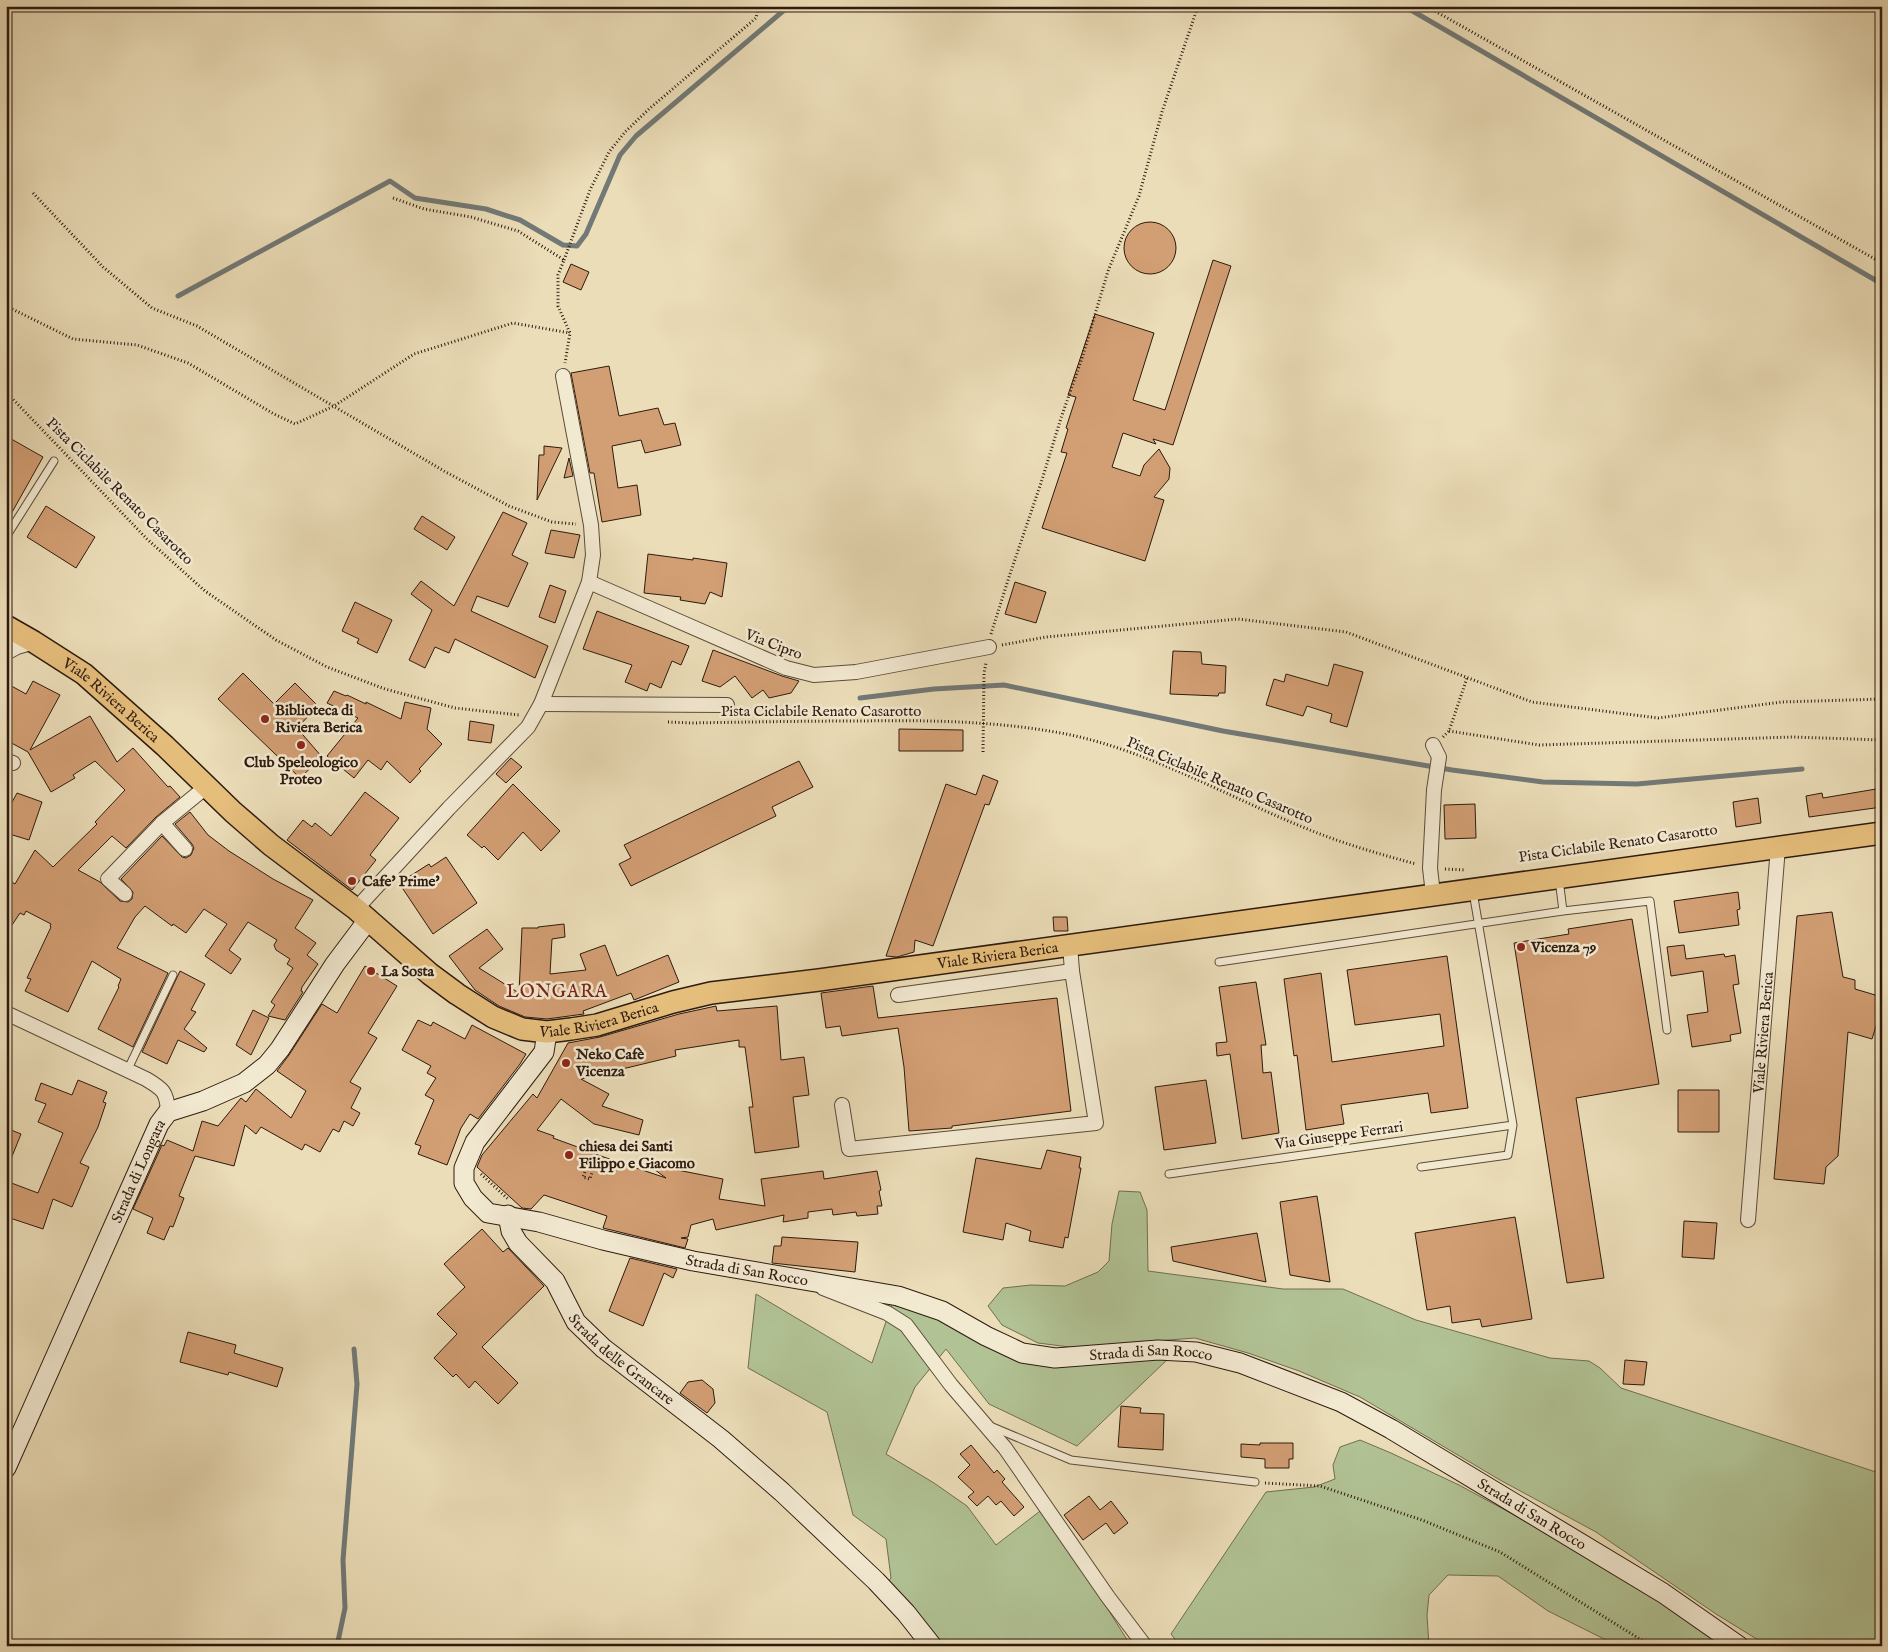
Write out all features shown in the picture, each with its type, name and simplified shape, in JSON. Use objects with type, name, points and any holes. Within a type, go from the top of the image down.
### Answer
[{"type":"main road","name":"Viale Riviera Berica","points":[[6,626],[84,674],[165,746],[206,787],[271,844],[362,914],[430,974],[486,1012],[522,1029],[547,1032],[597,1025],[672,1002],[711,993],[1433,894],[1470,879],[1559,877],[1882,833]]},
{"type":"street","points":[[362,914],[449,808],[528,727],[541,704],[589,582],[593,555],[591,525],[563,376]]},
{"type":"street","name":"Via Cipro","points":[[589,582],[786,668],[814,675],[856,672],[989,648]]},
{"type":"street","points":[[6,654],[17,647],[34,642]]},
{"type":"street","points":[[541,704],[625,706],[727,705]]},
{"type":"street","points":[[1433,894],[1430,868],[1436,751]]},
{"type":"street","points":[[125,894],[108,879],[162,823],[206,787]]},
{"type":"street","points":[[162,823],[185,849]]},
{"type":"street","name":"Viale Riviera Berica","points":[[1748,1220],[1778,847]]},
{"type":"street","name":"Strada di Longara","points":[[6,1468],[159,1124],[168,1112],[219,1095],[244,1083],[267,1065],[280,1049],[335,964],[362,914]]},
{"type":"street","name":"Viale Riviera Berica","points":[[842,1105],[848,1149],[1096,1122],[1072,971],[1070,945]]},
{"type":"street","name":"Viale Riviera Berica","points":[[898,996],[1072,971]]},
{"type":"street","points":[[6,1013],[160,1088],[167,1096],[168,1112]]},
{"type":"street","points":[[511,1210],[488,1213],[473,1198],[464,1183],[464,1168],[475,1142],[544,1052],[547,1032]]},
{"type":"street","name":"Strada di San Rocco","points":[[511,1210],[602,1240],[694,1261],[898,1296],[942,1311],[986,1336],[1022,1353],[1055,1358],[1158,1350],[1196,1352],[1240,1363],[1341,1402],[1391,1429],[1664,1593],[1739,1646]]},
{"type":"street","name":"Strada delle Grancare","points":[[511,1210],[511,1231],[518,1243],[555,1281],[576,1322],[603,1348],[721,1439],[782,1492],[876,1581],[906,1613],[932,1646]]},
{"type":"street","points":[[804,1280],[887,1314],[906,1325],[951,1385],[1005,1448],[1108,1597],[1145,1646]]},
{"type":"lane","points":[[6,537],[54,461]]},
{"type":"lane","points":[[1559,877],[1563,911]]},
{"type":"lane","points":[[1421,1168],[1508,1155],[1513,1125],[1470,879]]},
{"type":"lane","points":[[1219,962],[1477,923],[1650,901],[1668,1030]]},
{"type":"lane","points":[[128,1071],[173,976]]},
{"type":"lane","name":"Via Giuseppe Ferrari","points":[[1169,1174],[1513,1125]]},
{"type":"lane","points":[[983,1422],[1071,1460],[1255,1482]]},
{"type":"path","points":[[563,376],[570,332],[558,306],[558,275],[590,190],[609,152],[625,132],[649,109],[756,18],[757,6]]},
{"type":"path","points":[[983,752],[984,673],[992,630],[1008,577],[1041,483],[1060,418],[1082,358],[1108,271],[1139,196],[1162,112],[1198,6]]},
{"type":"path","points":[[1426,6],[1882,263]]},
{"type":"path","points":[[33,193],[104,267],[152,308],[197,326],[509,506],[552,522],[591,525]]},
{"type":"path","points":[[394,198],[424,209],[471,218],[518,231],[564,260]]},
{"type":"path","points":[[6,306],[73,339],[137,345],[188,364],[274,414],[295,424],[334,406],[414,354],[513,323],[570,332]]},
{"type":"path","name":"Pista Ciclabile Renato Casarotto","points":[[6,392],[147,539],[205,592],[276,640],[327,667],[385,689],[455,708],[526,715]]},
{"type":"path","points":[[989,648],[1056,636],[1238,619],[1346,632],[1532,702],[1658,718],[1782,702],[1882,699]]},
{"type":"path","points":[[1436,751],[1449,731],[1467,678]]},
{"type":"path","name":"Pista Ciclabile Renato Casarotto","points":[[665,722],[896,720],[984,723],[1066,734],[1122,750],[1174,770],[1305,828],[1366,851],[1470,879]]},
{"type":"path","points":[[1449,731],[1539,745],[1793,737],[1882,740]]},
{"type":"path","points":[[591,1158],[596,1158],[590,1178],[583,1177],[591,1158]]},
{"type":"path","points":[[477,1170],[492,1184],[511,1210]]},
{"type":"path","points":[[488,1189],[492,1184]]},
{"type":"path","points":[[1255,1482],[1320,1486],[1422,1520],[1500,1552],[1651,1646]]},
{"type":"green space","points":[[1119,1191],[1140,1192],[1147,1210],[1148,1271],[1283,1289],[1343,1289],[1416,1320],[1550,1358],[1589,1361],[1600,1368],[1621,1388],[1882,1474],[1882,1646],[1768,1646],[1716,1614],[1596,1532],[1500,1480],[1360,1397],[1299,1371],[1248,1353],[1195,1338],[1085,1349],[1038,1343],[1002,1325],[988,1306],[1003,1288],[1031,1285],[1065,1286],[1098,1272],[1109,1261],[1112,1224]]},
{"type":"green space","points":[[756,1294],[872,1363],[892,1304],[942,1317],[1052,1367],[1169,1358],[1077,1446],[989,1404],[946,1349],[915,1387],[886,1454],[934,1483],[967,1506],[996,1545],[1044,1508],[1131,1646],[934,1646],[883,1587],[891,1578],[886,1539],[853,1515],[827,1412],[748,1368]]},
{"type":"green space","points":[[1360,1440],[1459,1485],[1562,1541],[1661,1600],[1727,1646],[1618,1646],[1548,1611],[1498,1576],[1448,1575],[1429,1595],[1427,1615],[1429,1646],[1180,1646],[1171,1634],[1266,1492],[1314,1487],[1335,1479],[1333,1465],[1340,1447]]},
{"type":"building","points":[[1150,222],[1160,224],[1168,230],[1174,238],[1176,248],[1174,258],[1168,266],[1160,272],[1150,274],[1140,272],[1132,266],[1126,258],[1124,248],[1126,238],[1132,230],[1140,224]]},
{"type":"building","points":[[1213,260],[1231,266],[1173,445],[1153,439],[1156,444],[1123,433],[1112,467],[1140,476],[1144,465],[1159,449],[1170,468],[1169,479],[1154,497],[1164,500],[1145,561],[1042,528],[1067,453],[1061,452],[1076,397],[1068,395],[1095,314],[1154,333],[1133,400],[1165,410]]},
{"type":"building","points":[[571,264],[589,272],[581,290],[563,282]]},
{"type":"building","points":[[609,366],[619,416],[658,408],[664,425],[675,423],[681,445],[645,453],[641,440],[612,446],[618,488],[637,485],[641,515],[602,522],[594,473],[590,473],[571,373]]},
{"type":"building","points":[[6,436],[43,457],[6,523]]},
{"type":"building","points":[[544,446],[562,448],[537,500],[539,455],[544,455]]},
{"type":"building","points":[[569,458],[573,476],[564,478]]},
{"type":"building","points":[[46,506],[95,537],[76,568],[27,537]]},
{"type":"building","points":[[503,512],[527,523],[512,555],[528,563],[508,607],[477,596],[471,611],[548,646],[535,678],[455,639],[449,653],[435,647],[425,668],[409,660],[432,610],[411,594],[421,581],[454,606]]},
{"type":"building","points":[[422,516],[455,537],[447,550],[414,529]]},
{"type":"building","points":[[551,530],[580,535],[574,558],[545,553]]},
{"type":"building","points":[[648,554],[727,563],[722,597],[710,592],[705,604],[680,600],[681,597],[644,593]]},
{"type":"building","points":[[1015,582],[1046,592],[1036,623],[1005,614]]},
{"type":"building","points":[[550,585],[566,591],[555,623],[539,617]]},
{"type":"building","points":[[355,602],[392,620],[377,653],[357,643],[359,639],[342,631]]},
{"type":"building","points":[[597,611],[689,646],[681,665],[672,661],[661,688],[650,683],[647,691],[625,682],[632,665],[583,649]]},
{"type":"building","points":[[713,650],[799,681],[791,693],[769,698],[763,690],[752,698],[735,676],[720,687],[702,681]]},
{"type":"building","points":[[1173,651],[1201,652],[1202,664],[1226,666],[1225,693],[1219,693],[1218,696],[1170,694]]},
{"type":"building","points":[[1334,664],[1363,672],[1347,727],[1330,722],[1332,714],[1307,706],[1303,716],[1266,705],[1274,679],[1284,682],[1286,674],[1328,686]]},
{"type":"building","name":"Biblioteca di Riviera Berica","points":[[243,673],[274,704],[295,683],[318,706],[297,728],[322,757],[300,778],[218,699]]},
{"type":"building","points":[[33,681],[60,695],[30,750],[90,716],[117,762],[133,748],[168,787],[170,786],[180,797],[156,817],[126,848],[112,836],[78,870],[100,882],[120,901],[128,902],[132,899],[133,892],[121,879],[162,836],[182,857],[186,858],[191,855],[194,848],[192,844],[175,824],[190,812],[208,835],[229,851],[273,879],[313,900],[295,928],[316,943],[307,955],[318,964],[302,987],[301,991],[303,992],[285,1020],[268,1016],[275,1005],[271,1002],[293,968],[287,964],[290,959],[276,950],[274,945],[277,940],[248,922],[229,950],[241,959],[231,974],[205,956],[227,924],[204,909],[186,933],[173,924],[172,926],[145,906],[135,917],[117,948],[168,973],[133,1047],[98,1029],[119,987],[121,979],[92,961],[68,1012],[25,991],[31,979],[27,978],[51,924],[26,911],[24,915],[20,913],[6,934],[6,891],[12,882],[15,884],[35,850],[53,867],[97,824],[95,822],[125,790],[95,761],[73,775],[75,778],[51,792],[28,752],[6,740],[6,683],[26,694]]},
{"type":"building","points":[[334,691],[366,704],[366,702],[401,719],[405,702],[431,708],[427,729],[442,744],[419,769],[421,771],[410,783],[387,761],[381,770],[368,760],[354,778],[327,756],[358,718],[327,703]]},
{"type":"building","points":[[470,721],[494,725],[491,743],[468,740]]},
{"type":"building","points":[[899,729],[963,730],[963,751],[899,751]]},
{"type":"building","points":[[511,758],[522,767],[506,783],[496,774]]},
{"type":"building","points":[[799,761],[813,787],[772,807],[776,816],[631,886],[619,864],[631,858],[624,845]]},
{"type":"building","points":[[983,775],[998,781],[989,805],[985,804],[933,946],[915,940],[914,952],[897,957],[886,956],[946,784],[976,795]]},
{"type":"building","points":[[513,784],[560,831],[541,851],[523,832],[498,860],[484,846],[482,848],[467,835]]},
{"type":"building","points":[[1882,788],[1882,807],[1809,817],[1806,796],[1822,793],[1823,798]]},
{"type":"building","points":[[365,792],[399,818],[370,855],[376,860],[352,890],[287,840],[303,820],[312,827],[315,823],[331,836]]},
{"type":"building","points":[[17,793],[42,802],[29,840],[6,833],[6,804],[10,806]]},
{"type":"building","points":[[1758,798],[1761,823],[1736,827],[1733,802]]},
{"type":"building","points":[[1475,804],[1476,838],[1445,839],[1444,805]]},
{"type":"building","points":[[446,857],[477,903],[433,934],[399,883],[429,864],[431,867]]},
{"type":"building","points":[[1738,892],[1740,909],[1737,910],[1739,925],[1679,933],[1674,901]]},
{"type":"building","points":[[1832,912],[1843,977],[1855,980],[1855,989],[1882,997],[1882,1007],[1872,1039],[1848,1032],[1838,1156],[1826,1167],[1824,1184],[1774,1179],[1797,916]]},
{"type":"building","points":[[1053,917],[1067,917],[1068,931],[1054,931]]},
{"type":"building","points":[[1632,919],[1659,1084],[1576,1098],[1604,1278],[1567,1283],[1514,943],[1569,934],[1568,929]]},
{"type":"building","points":[[564,924],[565,937],[552,939],[550,974],[586,970],[580,954],[605,945],[617,976],[668,955],[679,982],[634,1000],[631,993],[583,1011],[584,1014],[547,1019],[525,1017],[499,1006],[475,990],[449,956],[487,929],[503,949],[479,968],[519,993],[522,928],[538,928]]},
{"type":"building","points":[[1684,945],[1686,959],[1724,954],[1725,957],[1735,955],[1739,984],[1733,985],[1741,1033],[1730,1035],[1731,1041],[1692,1047],[1687,1015],[1708,1012],[1703,971],[1671,976],[1667,947]]},
{"type":"building","points":[[1447,956],[1468,1108],[1431,1113],[1428,1093],[1341,1105],[1344,1124],[1306,1130],[1297,1055],[1294,1056],[1284,979],[1321,973],[1332,1062],[1444,1046],[1440,1014],[1355,1025],[1347,970]]},
{"type":"building","points":[[365,966],[397,986],[368,1033],[377,1038],[350,1082],[361,1088],[351,1108],[360,1113],[353,1126],[344,1121],[339,1132],[333,1129],[320,1152],[305,1144],[302,1150],[261,1127],[256,1134],[245,1125],[234,1166],[195,1156],[179,1196],[184,1198],[173,1227],[170,1226],[164,1240],[147,1233],[153,1218],[133,1209],[162,1145],[164,1146],[167,1140],[193,1151],[202,1121],[218,1126],[241,1098],[246,1102],[256,1089],[291,1118],[306,1091],[277,1071],[322,1004],[337,1013]]},
{"type":"building","points":[[180,971],[205,984],[191,1010],[196,1012],[184,1029],[207,1048],[204,1052],[178,1040],[167,1064],[142,1052]]},
{"type":"building","points":[[1256,982],[1266,1045],[1261,1045],[1263,1073],[1271,1072],[1279,1133],[1242,1139],[1230,1054],[1217,1056],[1216,1043],[1227,1042],[1219,987]]},
{"type":"building","points":[[873,986],[878,1018],[1057,998],[1071,1111],[952,1126],[952,1128],[909,1131],[904,1067],[898,1028],[842,1036],[840,1026],[826,1028],[821,993]]},
{"type":"building","points":[[716,1006],[717,1011],[777,1006],[781,1060],[804,1057],[809,1095],[793,1097],[799,1147],[755,1153],[749,1107],[753,1107],[745,1047],[739,1047],[739,1040],[675,1050],[676,1056],[581,1079],[609,1094],[602,1106],[643,1120],[639,1135],[594,1124],[561,1099],[537,1130],[583,1150],[666,1178],[647,1164],[723,1179],[719,1199],[765,1206],[761,1179],[823,1171],[824,1179],[877,1171],[882,1206],[877,1206],[878,1214],[857,1216],[856,1212],[833,1215],[832,1209],[808,1212],[808,1218],[783,1222],[784,1215],[716,1230],[713,1219],[691,1225],[688,1237],[681,1238],[688,1239],[685,1248],[603,1228],[607,1216],[544,1195],[531,1209],[522,1208],[477,1167],[482,1155],[533,1094],[537,1098],[568,1043],[600,1037],[679,1014]]},
{"type":"building","points":[[253,1010],[269,1018],[251,1055],[236,1045]]},
{"type":"building","points":[[418,1020],[431,1026],[433,1022],[465,1039],[472,1025],[526,1054],[478,1119],[470,1114],[461,1128],[447,1165],[418,1154],[421,1146],[415,1144],[434,1100],[425,1095],[436,1078],[427,1073],[431,1066],[402,1050]]},
{"type":"building","points":[[78,1080],[107,1092],[103,1102],[106,1103],[98,1127],[80,1163],[89,1167],[72,1207],[53,1199],[43,1229],[13,1219],[6,1219],[6,1181],[38,1193],[63,1133],[38,1122],[46,1104],[35,1100],[41,1083],[72,1095]]},
{"type":"building","points":[[1206,1080],[1216,1143],[1164,1150],[1155,1087]]},
{"type":"building","points":[[1678,1090],[1719,1090],[1719,1132],[1678,1132]]},
{"type":"building","points":[[6,1128],[21,1134],[7,1169],[6,1169]]},
{"type":"building","points":[[1047,1150],[1081,1157],[1079,1168],[1081,1168],[1068,1238],[1065,1237],[1063,1248],[1029,1241],[1031,1231],[1006,1223],[1003,1240],[963,1232],[976,1158],[1041,1169]]},
{"type":"building","points":[[1317,1196],[1330,1282],[1290,1275],[1280,1202]]},
{"type":"building","points":[[1515,1217],[1532,1319],[1482,1327],[1480,1319],[1452,1323],[1450,1306],[1427,1310],[1415,1233]]},
{"type":"building","points":[[1684,1221],[1717,1223],[1714,1259],[1682,1257]]},
{"type":"building","points":[[482,1229],[503,1252],[508,1248],[544,1286],[482,1347],[518,1383],[498,1404],[475,1381],[469,1388],[456,1374],[453,1377],[434,1358],[457,1334],[437,1314],[465,1287],[444,1264]]},
{"type":"building","points":[[1257,1233],[1266,1282],[1173,1261],[1171,1247]]},
{"type":"building","points":[[782,1237],[858,1242],[855,1272],[772,1263],[774,1246],[781,1246]]},
{"type":"building","points":[[630,1258],[677,1269],[673,1278],[664,1273],[643,1326],[609,1311]]},
{"type":"building","points":[[188,1332],[236,1345],[234,1353],[283,1368],[277,1387],[229,1372],[228,1375],[180,1362]]},
{"type":"building","points":[[1625,1360],[1647,1362],[1644,1385],[1623,1384]]},
{"type":"building","points":[[702,1380],[713,1389],[715,1403],[707,1413],[680,1393],[688,1382]]},
{"type":"building","points":[[1121,1406],[1141,1408],[1140,1413],[1164,1414],[1163,1450],[1118,1447]]},
{"type":"building","points":[[1260,1443],[1293,1443],[1293,1459],[1289,1459],[1289,1468],[1265,1468],[1265,1459],[1241,1457],[1241,1444],[1260,1445]]},
{"type":"building","points":[[971,1445],[994,1473],[997,1470],[1005,1479],[1002,1482],[1024,1507],[1014,1516],[1001,1501],[996,1505],[988,1496],[977,1506],[968,1497],[974,1492],[958,1477],[970,1465],[960,1454]]},
{"type":"building","points":[[1089,1496],[1100,1510],[1111,1501],[1128,1523],[1114,1534],[1106,1523],[1083,1540],[1064,1515]]},
{"type":"waterway","points":[[178,296],[390,181],[415,198],[486,209],[520,220],[563,245],[577,246],[586,234],[620,155],[636,136],[789,6]]},
{"type":"waterway","points":[[1404,6],[1882,284]]},
{"type":"waterway","points":[[860,698],[934,689],[1004,685],[1223,731],[1452,770],[1543,782],[1637,784],[1802,769]]},
{"type":"waterway","points":[[337,1646],[345,1608],[343,1560],[357,1384],[354,1349]]},
{"type":"place","name":"Biblioteca di Riviera Berica","points":[[265,719]]},
{"type":"place","name":"Club Speleologico Proteo","points":[[301,745]]},
{"type":"place","name":"Cafe' Prime'","points":[[352,881]]},
{"type":"place","name":"Vicenza 79","points":[[1521,947]]},
{"type":"place","name":"La Sosta","points":[[371,971]]},
{"type":"place","name":"Neko Cafè Vicenza","points":[[566,1063]]},
{"type":"place","name":"chiesa dei Santi Filippo e Giacomo","points":[[569,1155]]},
{"type":"district","name":"LONGARA","points":[[557,991]]}]
